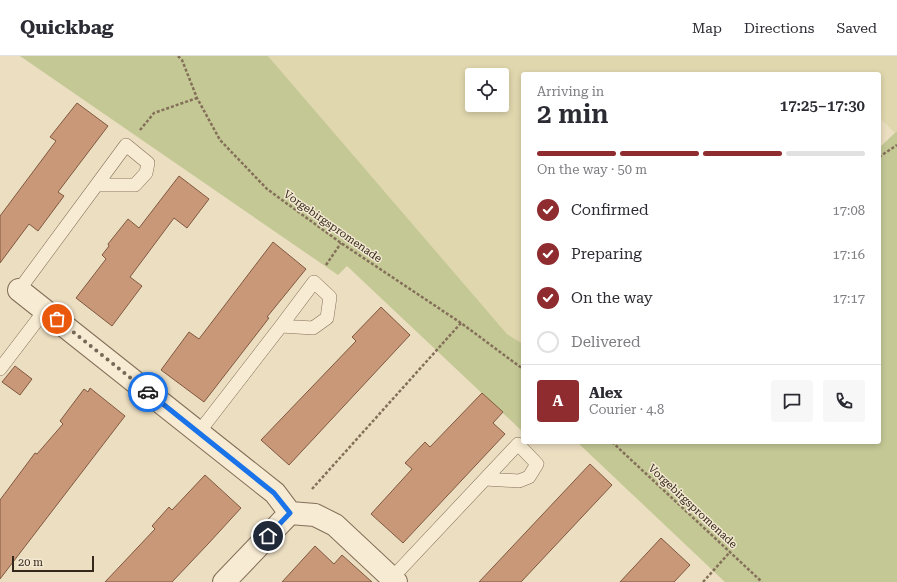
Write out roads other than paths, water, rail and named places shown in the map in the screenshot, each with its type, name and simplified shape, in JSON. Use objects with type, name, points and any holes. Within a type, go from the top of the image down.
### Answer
[{"type":"street","points":[[19,290],[274,493],[290,513],[315,515],[335,525],[394,580]]},
{"type":"street","points":[[224,582],[290,513]]},
{"type":"lane","points":[[19,290],[126,146],[148,164],[146,173],[135,185],[98,185]]},
{"type":"lane","points":[[199,432],[314,282],[330,297],[327,318],[313,328],[281,326]]},
{"type":"lane","points":[[0,369],[45,310]]},
{"type":"lane","points":[[394,580],[485,479]]}]
